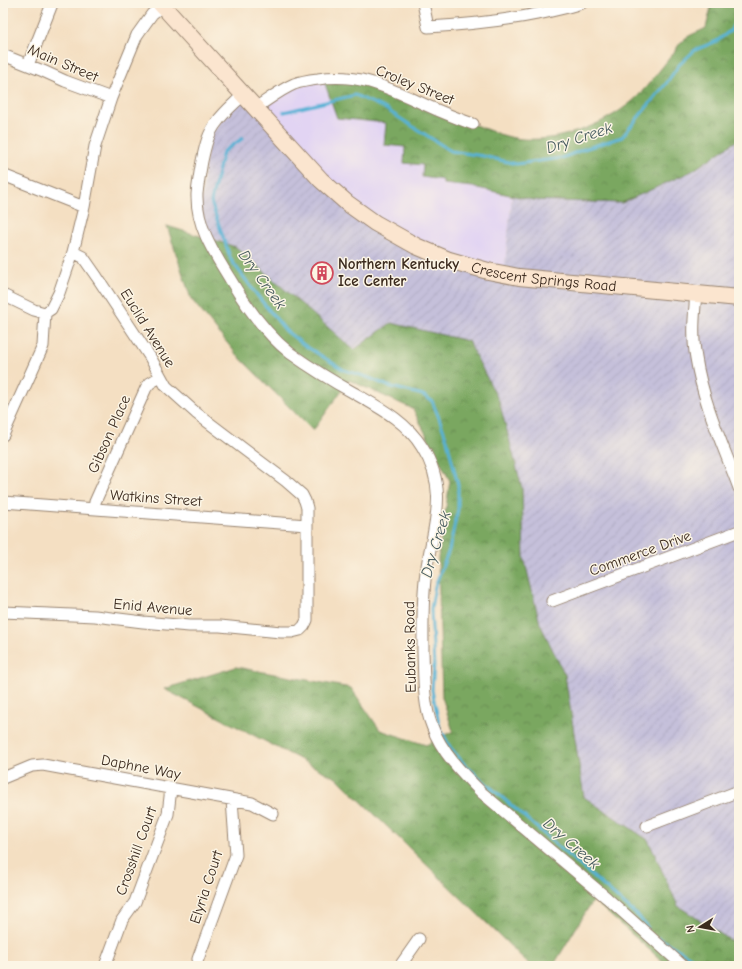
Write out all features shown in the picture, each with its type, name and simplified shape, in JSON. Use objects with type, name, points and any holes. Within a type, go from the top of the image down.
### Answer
[{"type":"main road","name":"Crescent Springs Road","points":[[161,4],[331,190],[375,223],[416,246],[449,260],[488,271],[519,277],[739,298]]},
{"type":"street","points":[[423,3],[428,27],[463,25],[527,16],[582,3]]},
{"type":"street","points":[[28,65],[52,4]]},
{"type":"street","points":[[3,295],[34,310],[45,313],[51,309],[54,304],[73,252],[84,208],[96,146],[111,98],[137,35],[161,4]]},
{"type":"street","name":"Main Street","points":[[3,55],[71,84],[111,98]]},
{"type":"street","name":"Croley Street","points":[[255,108],[295,83],[323,78],[349,78],[360,79],[387,87],[436,110],[473,124]]},
{"type":"street","name":"Eubanks Road","points":[[243,95],[216,123],[209,135],[204,149],[197,194],[199,214],[205,236],[213,252],[253,314],[277,341],[316,372],[387,412],[401,422],[413,433],[431,463],[438,488],[439,509],[426,574],[422,609],[424,690],[431,725],[440,744],[468,779],[482,793],[601,893],[682,966]]},
{"type":"street","points":[[3,175],[84,208]]},
{"type":"street","name":"Euclid Avenue","points":[[73,252],[83,257],[98,277],[150,357],[166,386],[196,413],[286,481],[302,496],[305,501],[307,525],[307,620],[300,630]]},
{"type":"street","points":[[696,294],[694,337],[700,380],[710,412],[739,488]]},
{"type":"street","points":[[3,435],[42,346],[45,313]]},
{"type":"street","name":"Gibson Place","points":[[94,509],[95,502],[146,388],[150,383],[160,377]]},
{"type":"street","name":"Watkins Street","points":[[3,502],[307,525]]},
{"type":"street","name":"Commerce Drive","points":[[552,601],[739,531]]},
{"type":"street","name":"Enid Avenue","points":[[3,612],[95,616],[143,622],[220,626],[281,632],[300,630]]},
{"type":"street","name":"Daphne Way","points":[[3,778],[32,766],[43,764],[252,804],[273,814]]},
{"type":"street","name":"Crosshill Court","points":[[105,966],[122,920],[135,902],[168,814],[171,788]]},
{"type":"street","points":[[647,826],[739,791]]},
{"type":"street","name":"Elyria Court","points":[[198,959],[236,855],[232,800]]},
{"type":"street","points":[[400,966],[419,940]]},
{"type":"shaded area","points":[[323,78],[386,123],[405,147],[423,165],[444,180],[443,184],[473,187],[512,196],[504,274],[375,223],[255,108],[280,92]]},
{"type":"shaded area","points":[[243,95],[375,223],[504,274],[512,196],[533,200],[622,203],[692,171],[739,139],[739,946],[678,906],[648,840],[584,797],[565,675],[540,624],[524,558],[522,488],[391,323],[354,350],[236,247],[205,236],[199,214],[209,135]]},
{"type":"green space","points":[[712,3],[739,3],[739,139],[692,171],[622,203],[533,200],[473,187],[443,184],[443,180],[422,177],[423,165],[404,163],[405,147],[384,145],[386,123],[337,118],[323,78],[349,78],[499,134],[511,137],[520,139],[538,139],[569,134],[585,129],[614,115],[638,96],[684,39],[706,28]]},
{"type":"green space","points":[[167,226],[236,247],[354,350],[391,323],[468,341],[499,401],[522,488],[524,558],[540,624],[565,675],[584,797],[648,840],[678,906],[739,946],[739,966],[668,966],[593,900],[553,966],[531,966],[338,779],[164,689],[236,667],[351,688],[380,730],[426,745],[453,731],[442,697],[438,558],[450,481],[413,409],[349,380],[313,431],[238,356],[191,299]]},
{"type":"waterway","name":"Dry Creek","points":[[284,112],[355,95],[384,108],[451,151],[483,156],[516,164],[562,158],[584,149],[622,137],[665,85],[679,65],[695,50],[717,41],[731,30],[737,18],[737,3]]},
{"type":"waterway","name":"Dry Creek","points":[[243,138],[223,152],[211,202],[231,260],[286,331],[304,345],[344,370],[367,377],[388,386],[423,395],[432,401],[447,440],[458,485],[458,509],[449,550],[435,586],[431,609],[434,665],[432,690],[440,728],[450,747],[465,765],[639,917],[647,927]]},
{"type":"waterway","name":"Dry Creek","points":[[659,938],[706,966]]},
{"type":"place","name":"Northern Kentucky Ice Center","points":[[322,273]]}]
